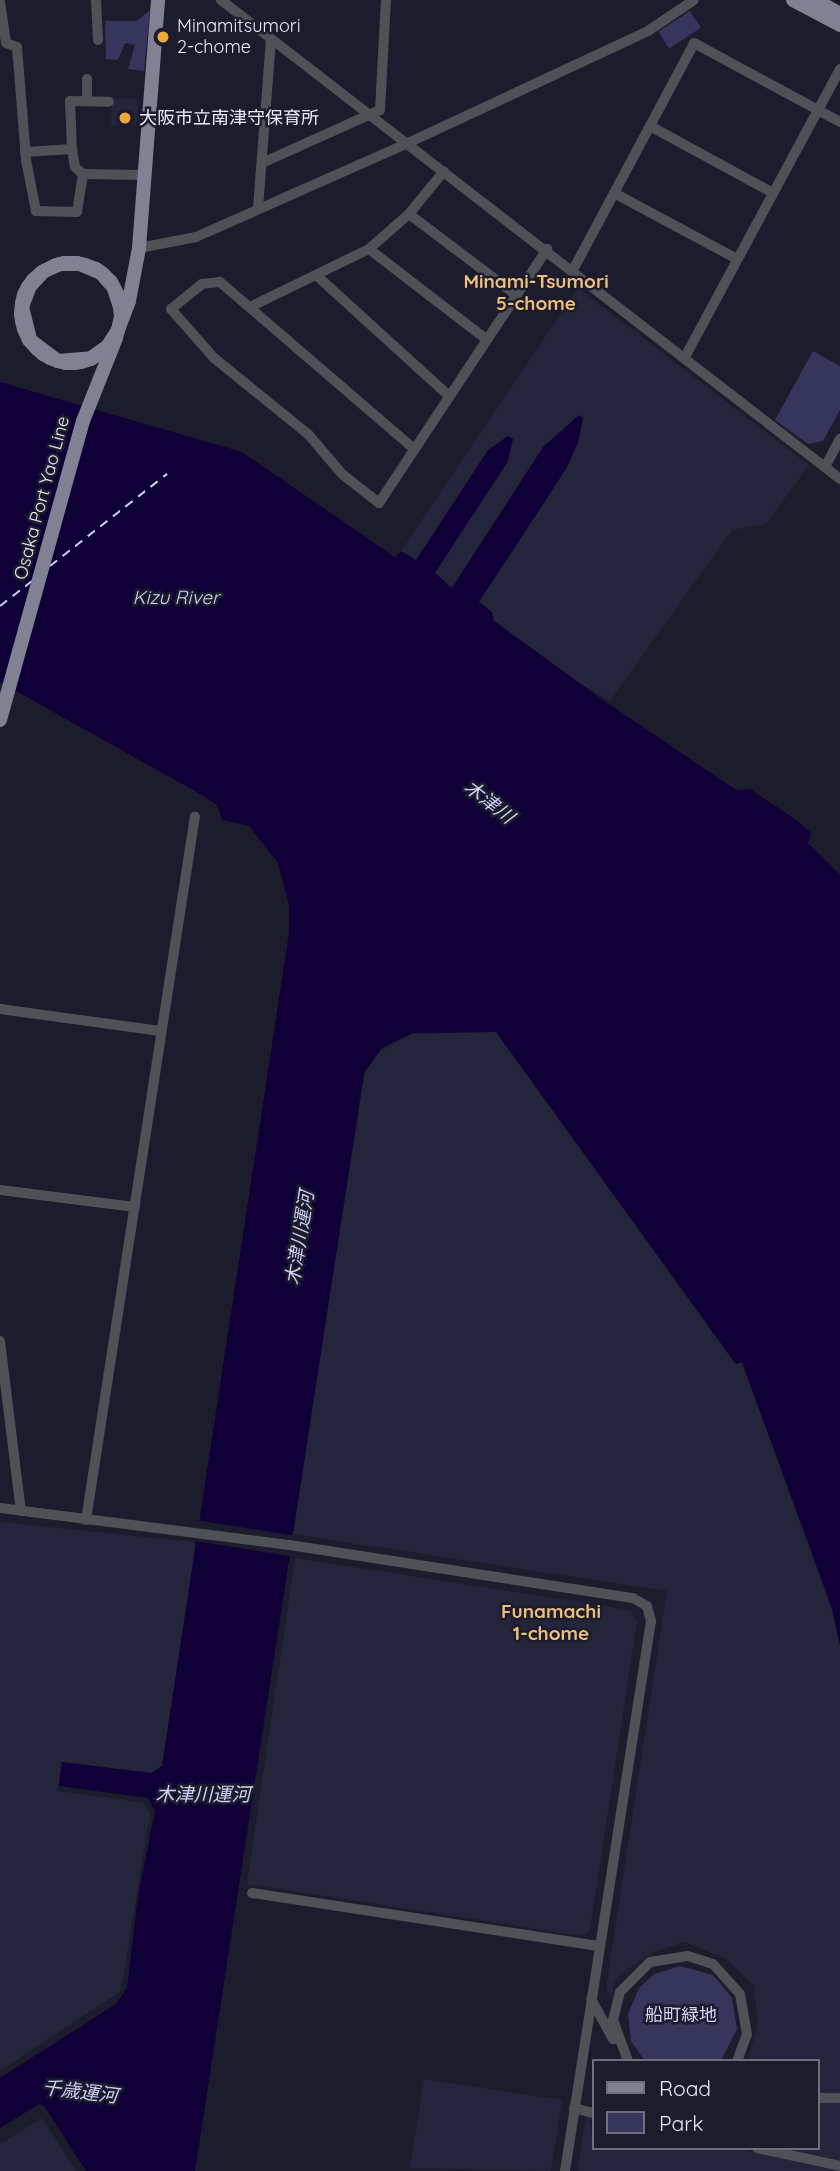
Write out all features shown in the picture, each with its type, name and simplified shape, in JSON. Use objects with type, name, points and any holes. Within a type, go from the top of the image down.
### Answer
[{"type":"main road","points":[[0,720],[83,421],[118,330],[121,317],[119,298],[111,282],[99,271],[77,263],[53,266],[36,277],[28,287],[21,306],[21,317],[23,326],[27,337],[37,349],[54,360],[66,363],[91,359],[107,347],[115,337],[118,330],[121,317],[116,293],[101,273],[77,264],[52,267],[33,281],[23,303],[24,328],[36,348],[58,361],[87,359],[107,347],[118,330],[139,247],[158,0]]},
{"type":"main road","points":[[793,0],[840,26]]},
{"type":"main road","points":[[815,0],[840,14]]},
{"type":"street","points":[[96,0],[97,40]]},
{"type":"street","points":[[221,0],[373,114],[840,479]]},
{"type":"street","points":[[262,163],[380,110],[386,0]]},
{"type":"street","points":[[139,247],[196,237],[408,143],[648,31],[694,0]]},
{"type":"street","points":[[0,2],[5,43],[17,47],[25,152],[34,206],[40,215],[79,210],[83,174]]},
{"type":"street","points":[[258,208],[271,40]]},
{"type":"street","points":[[573,270],[694,43],[840,122]]},
{"type":"street","points":[[685,357],[840,69]]},
{"type":"street","points":[[87,79],[87,101]]},
{"type":"street","points":[[109,102],[69,103],[75,167],[83,174],[144,175]]},
{"type":"street","points":[[650,126],[773,193]]},
{"type":"street","points":[[25,152],[72,149]]},
{"type":"street","points":[[250,307],[369,250],[409,214],[444,171]]},
{"type":"street","points":[[614,193],[737,259]]},
{"type":"street","points":[[409,214],[516,295]]},
{"type":"street","points":[[413,448],[220,282],[202,284],[171,309],[214,358],[308,434],[342,474],[379,503],[547,249]]},
{"type":"street","points":[[369,250],[486,339]]},
{"type":"street","points":[[316,275],[448,395]]},
{"type":"street","points":[[825,467],[840,439]]},
{"type":"street","points":[[86,1520],[195,816]]},
{"type":"street","points":[[0,1009],[161,1031]]},
{"type":"street","points":[[0,1190],[135,1207]]},
{"type":"street","points":[[0,1341],[21,1511]]},
{"type":"street","points":[[0,1508],[296,1546],[633,1598],[647,1606],[651,1621],[565,2171]]},
{"type":"street","points":[[252,1893],[600,1946]]},
{"type":"street","points":[[628,2059],[615,2034],[615,2006],[626,1982],[650,1962],[675,1956],[701,1959],[728,1976],[738,1991],[747,2034],[741,2059]]},
{"type":"street","points":[[628,2059],[617,2021],[623,1994],[654,1963],[692,1957],[716,1966],[732,1977],[744,1996],[751,2035],[741,2059]]},
{"type":"street","points":[[592,1999],[628,2059]]},
{"type":"street","points":[[819,2098],[840,2098]]},
{"type":"street","points":[[574,2108],[592,2113]]},
{"type":"street","points":[[766,2150],[840,2166]]},
{"type":"shaded area","points":[[112,98],[138,99],[137,126],[111,125]]},
{"type":"shaded area","points":[[578,288],[809,465],[766,524],[732,530],[610,701],[579,683],[494,621],[454,585],[452,588],[401,551]]},
{"type":"shaded area","points":[[496,1032],[735,1364],[742,1363],[831,1608],[840,1646],[840,2162],[788,2150],[819,2150],[819,2059],[748,2059],[758,2023],[754,1986],[726,1959],[684,1942],[654,1952],[632,1966],[615,1981],[611,1998],[606,1988],[667,1591],[292,1534],[365,1073],[376,1053],[412,1034]]},
{"type":"shaded area","points":[[0,1522],[194,1542],[194,1564],[162,1766],[152,1773],[61,1762],[58,1791],[144,1803],[150,1813],[121,1991],[0,2071]]},
{"type":"shaded area","points":[[295,1558],[630,1610],[637,1621],[590,1930],[582,1936],[247,1884]]},
{"type":"shaded area","points":[[424,2079],[562,2100],[551,2171],[410,2168]]},
{"type":"shaded area","points":[[590,2117],[592,2150],[744,2150],[840,2171],[578,2171],[585,2121]]},
{"type":"shaded area","points":[[42,2118],[76,2171],[0,2171],[0,2144]]},
{"type":"green space","points":[[150,10],[144,71],[128,69],[135,45],[125,43],[118,60],[106,59],[105,21],[137,21]]},
{"type":"green space","points":[[690,11],[701,28],[669,48],[658,32]]},
{"type":"green space","points":[[813,351],[840,366],[840,410],[823,441],[808,444],[775,420]]},
{"type":"green space","name":"船町緑地","points":[[680,1966],[713,1975],[732,1998],[737,2029],[722,2059],[644,2059],[631,2041],[628,2014],[639,1988],[654,1974]]},
{"type":"water","points":[[0,382],[242,452],[396,558],[401,551],[416,560],[488,450],[508,436],[513,439],[508,461],[435,573],[452,588],[543,447],[579,415],[583,418],[578,443],[566,469],[479,602],[492,612],[494,621],[600,698],[736,790],[750,789],[799,822],[811,833],[808,843],[840,875],[840,1645],[832,1608],[742,1362],[736,1364],[496,1032],[412,1033],[382,1048],[364,1073],[195,2171],[86,2171],[45,2107],[39,2104],[0,2128],[0,2078],[116,2004],[127,1988],[138,1896],[155,1811],[148,1798],[59,1786],[62,1762],[151,1773],[162,1766],[289,933],[289,905],[278,863],[249,826],[222,820],[217,805],[202,795],[0,682]]},
{"type":"pier","points":[[196,1520],[294,1535],[290,1556],[193,1541]]},
{"type":"ferry route","points":[[50,566],[167,474]]},
{"type":"ferry route","points":[[0,606],[32,581]]},
{"type":"place","name":"Minamitsumori 2-chome","points":[[163,37]]},
{"type":"place","name":"大阪市立南津守保育所","points":[[125,118]]},
{"type":"district","name":"Minami-Tsumori 5-chome","points":[[536,293]]},
{"type":"district","name":"Funamachi 1-chome","points":[[551,1623]]},
{"type":"water label","name":"Kizu River","points":[[176,598]]},
{"type":"water label","name":"木津川","points":[[489,802]]},
{"type":"water label","name":"木津川運河","points":[[300,1238]]},
{"type":"water label","name":"木津川運河","points":[[203,1795]]},
{"type":"water label","name":"千歳運河","points":[[80,2092]]}]
